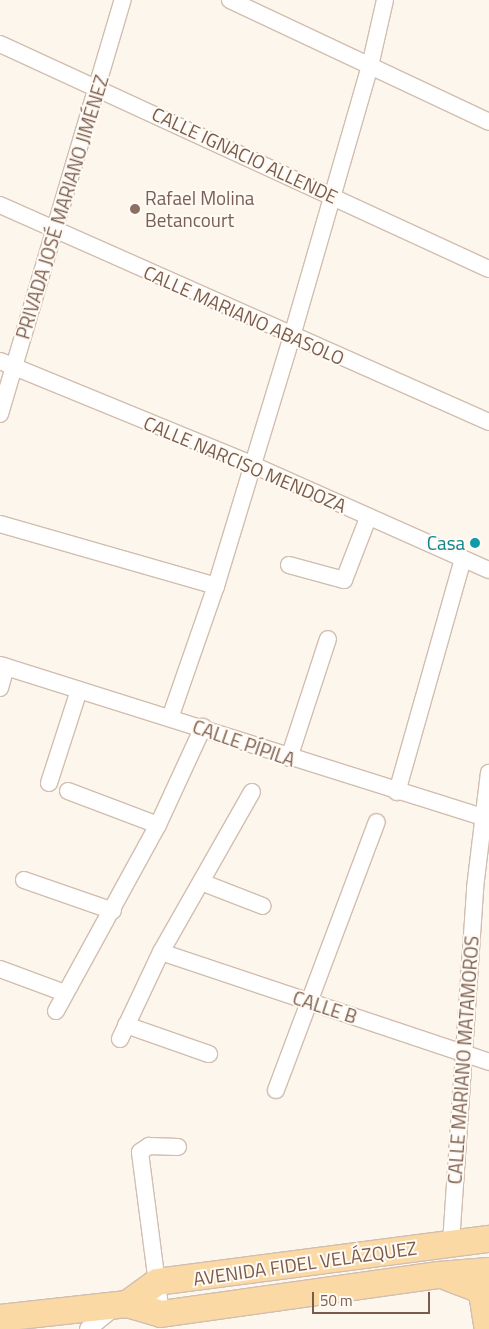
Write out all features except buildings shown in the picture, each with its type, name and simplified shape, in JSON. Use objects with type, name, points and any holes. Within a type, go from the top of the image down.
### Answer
[{"type":"main road","name":"AVENIDA FIDEL VELÁZQUEZ","points":[[122,1305],[156,1282],[489,1239]]},
{"type":"main road","points":[[451,1243],[448,1264],[439,1275],[476,1288],[482,1293],[488,1329]]},
{"type":"main road","name":"AVENIDA FIDEL VELÁZQUEZ","points":[[0,1318],[122,1305],[161,1314],[439,1275],[489,1271]]},
{"type":"street","name":"PRIVADA JOSÉ MARIANO JIMÉNEZ","points":[[0,414],[7,364],[55,231],[123,0]]},
{"type":"street","points":[[230,0],[489,122]]},
{"type":"street","points":[[170,718],[216,586],[292,336],[370,66],[385,0]]},
{"type":"street","name":"CALLE IGNACIO ALLENDE","points":[[0,44],[489,269]]},
{"type":"street","name":"CALLE MARIANO ABASOLO","points":[[0,205],[489,422]]},
{"type":"street","name":"CALLE NARCISO MENDOZA","points":[[7,364],[253,466],[489,570]]},
{"type":"street","points":[[289,565],[344,580],[368,518]]},
{"type":"street","points":[[0,524],[216,586]]},
{"type":"street","points":[[397,792],[463,559]]},
{"type":"street","points":[[289,758],[328,639]]},
{"type":"street","points":[[0,688],[3,666]]},
{"type":"street","name":"CALLE PÍPILA","points":[[3,666],[203,728],[289,758],[485,818]]},
{"type":"street","points":[[49,784],[79,690]]},
{"type":"street","points":[[56,1011],[65,992],[113,912],[158,825],[203,728]]},
{"type":"street","name":"CALLE MARIANO MATAMOROS","points":[[451,1243],[463,1052],[489,772]]},
{"type":"street","points":[[68,791],[158,825]]},
{"type":"street","points":[[209,1054],[123,1032],[161,952],[252,792]]},
{"type":"street","points":[[276,1090],[377,822]]},
{"type":"street","points":[[24,880],[113,912]]},
{"type":"street","points":[[201,882],[263,906]]},
{"type":"street","name":"CALLE B","points":[[161,952],[489,1062]]},
{"type":"street","points":[[0,969],[65,992]]},
{"type":"street","points":[[161,1314],[140,1152],[149,1146],[178,1147]]},
{"type":"street","points":[[88,1329],[122,1305]]},
{"type":"place","name":"Rafael Molina Betancourt","points":[[135,209]]},
{"type":"place","name":"Casa","points":[[475,543]]}]
